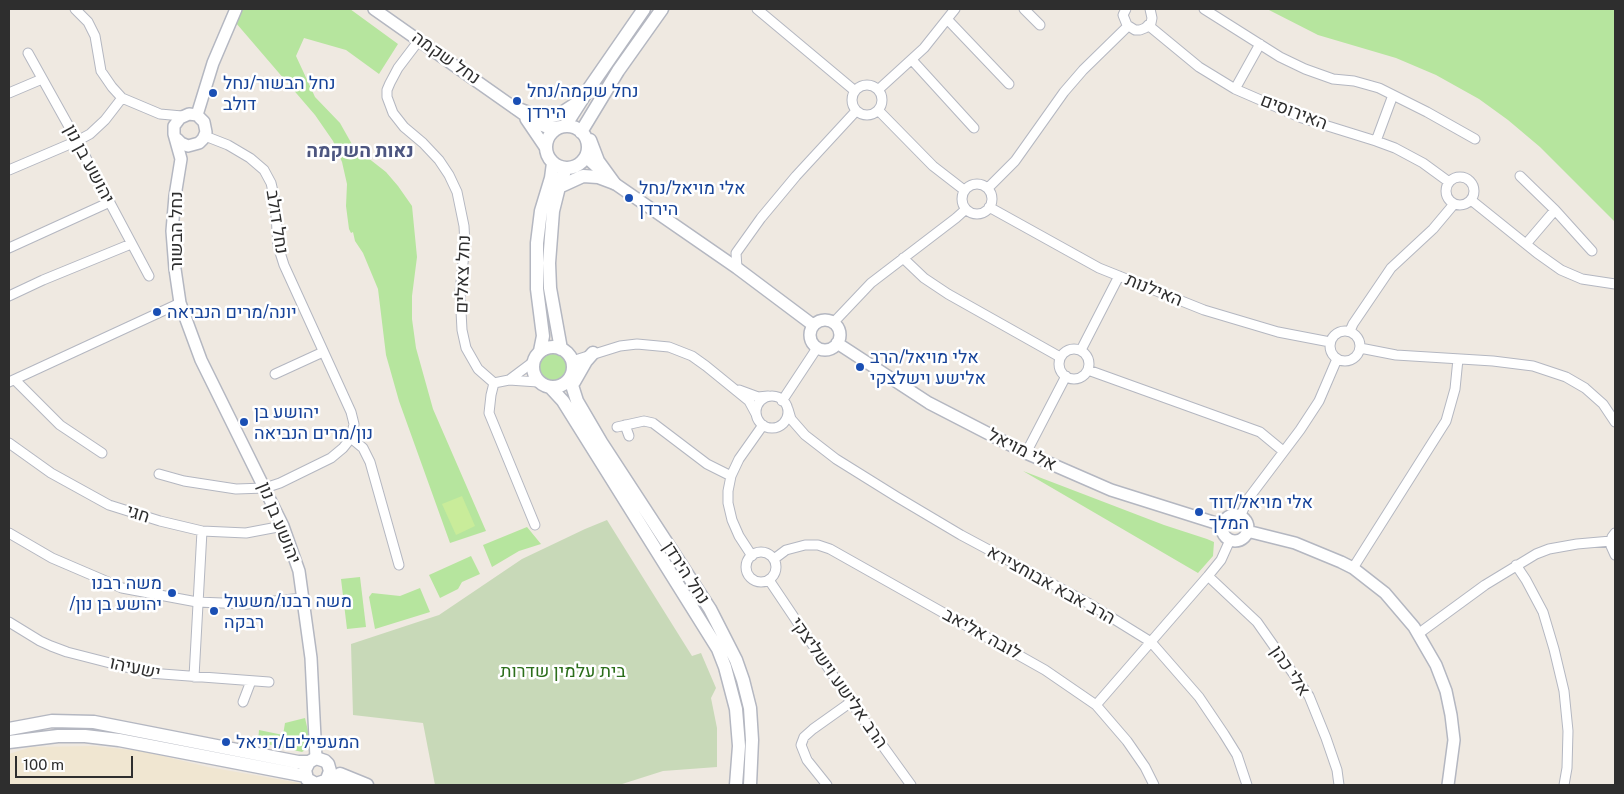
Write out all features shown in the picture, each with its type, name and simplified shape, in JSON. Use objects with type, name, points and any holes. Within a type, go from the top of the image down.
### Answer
[{"type":"main road","points":[[562,126],[574,127],[581,132],[587,141],[588,152],[578,166],[566,168],[553,163],[546,153],[550,134],[562,126],[644,9]]},
{"type":"main road","points":[[581,132],[618,71],[662,9]]},
{"type":"main road","points":[[516,108],[534,115],[548,117],[569,110],[583,98]]},
{"type":"main road","points":[[590,116],[588,135],[593,150],[614,182]]},
{"type":"main road","points":[[553,163],[551,178],[541,211],[537,243],[537,289],[543,336],[540,351],[533,362],[534,376],[538,382],[552,388],[571,383],[593,353]]},
{"type":"main road","points":[[566,168],[553,211],[549,263],[550,288],[560,346],[572,361],[571,383]]},
{"type":"main road","points":[[559,187],[582,176],[598,177],[614,182]]},
{"type":"main road","points":[[540,351],[560,346],[577,354],[593,353]]},
{"type":"main road","name":"נחל הירדן","points":[[571,383],[577,401],[601,442],[710,609],[736,660],[750,708],[752,740],[750,785]]},
{"type":"main road","name":"נחל הירדן","points":[[552,388],[563,401],[718,649],[725,667],[736,709],[739,746],[734,783]]},
{"type":"main road","points":[[9,729],[52,721],[94,722],[298,762],[325,761],[320,780]]},
{"type":"main road","points":[[9,742],[58,736],[85,736],[119,740],[348,785]]},
{"type":"main road","points":[[312,760],[305,768],[320,780],[367,785]]},
{"type":"street","points":[[75,9],[88,22],[95,36],[101,71],[122,98],[160,114],[196,115],[204,122],[205,136],[199,143],[192,146],[181,159]]},
{"type":"street","points":[[196,115],[214,63],[236,9]]},
{"type":"street","name":"נחל שקמה","points":[[374,9],[546,127],[562,126]]},
{"type":"street","points":[[757,9],[855,91]]},
{"type":"street","points":[[767,17],[774,9]]},
{"type":"street","points":[[878,90],[912,60],[955,9]]},
{"type":"street","points":[[1024,9],[1040,25]]},
{"type":"street","points":[[1126,9],[1124,15],[1128,26],[1135,30],[1140,30],[1148,25],[1152,18],[1150,9]]},
{"type":"street","points":[[1204,9],[1280,57],[1333,79],[1354,81],[1379,88],[1475,139]]},
{"type":"street","points":[[947,19],[1009,84]]},
{"type":"street","name":"האירוסים","points":[[1148,25],[1199,67],[1235,89],[1302,118],[1376,141],[1423,163],[1449,182]]},
{"type":"street","points":[[988,188],[1015,161],[1064,92],[1128,26]]},
{"type":"street","name":"נחל צאלים","points":[[420,39],[398,68],[387,90],[387,97],[393,113],[404,127],[439,160],[450,175],[457,192],[464,226],[465,244],[460,284],[462,330],[466,348],[478,369],[494,383]]},
{"type":"street","points":[[1235,89],[1260,44]]},
{"type":"street","name":"יהושע בן נון","points":[[28,53],[78,141],[149,276]]},
{"type":"street","points":[[912,60],[974,128]]},
{"type":"street","points":[[9,94],[42,79]]},
{"type":"street","points":[[869,85],[878,90],[882,104],[878,110],[870,115],[865,115],[856,110],[852,100],[855,91],[859,87],[869,85]]},
{"type":"street","points":[[1376,141],[1392,95]]},
{"type":"street","points":[[9,170],[78,141],[90,134],[105,120],[122,98]]},
{"type":"street","name":"נחל שקמה","points":[[516,108],[529,122],[546,146]]},
{"type":"street","points":[[720,257],[736,254],[761,218],[796,176],[856,110]]},
{"type":"street","points":[[878,110],[933,166],[964,190]]},
{"type":"street","points":[[160,114],[184,144],[192,146]]},
{"type":"street","points":[[175,134],[176,122],[182,116]]},
{"type":"street","name":"נחל הבשור","points":[[175,134],[181,159],[172,231],[180,303]]},
{"type":"street","name":"נחל דולב","points":[[205,136],[228,145],[250,158],[264,170],[271,183],[276,200],[278,246],[284,265],[351,412],[354,424],[351,438]]},
{"type":"street","points":[[586,157],[614,182],[737,268],[813,325]]},
{"type":"street","points":[[1520,176],[1555,210],[1592,251]]},
{"type":"street","points":[[1458,177],[1468,179],[1474,187],[1471,200],[1465,204],[1454,204],[1447,198],[1446,193],[1449,182],[1458,177]]},
{"type":"street","points":[[975,183],[988,188],[992,199],[989,207],[984,212],[976,214],[966,209],[962,202],[964,190],[967,187],[975,183]]},
{"type":"street","points":[[1471,200],[1561,270],[1582,279],[1615,284]]},
{"type":"street","points":[[9,248],[110,202]]},
{"type":"street","points":[[1350,331],[1391,268],[1433,229],[1454,204]]},
{"type":"street","name":"האילנות","points":[[989,207],[1100,268],[1204,310],[1278,332],[1330,342]]},
{"type":"street","points":[[834,322],[871,284],[966,209]]},
{"type":"street","points":[[1526,244],[1555,210]]},
{"type":"street","points":[[9,296],[132,244]]},
{"type":"street","points":[[736,254],[737,268]]},
{"type":"street","points":[[903,258],[924,278],[948,294],[1060,357]]},
{"type":"street","points":[[1081,350],[1119,276]]},
{"type":"street","points":[[102,453],[60,425],[12,381],[180,303]]},
{"type":"street","name":"יהושע בן נון","points":[[180,303],[201,360],[266,488],[283,526],[299,571],[311,658],[312,760]]},
{"type":"street","points":[[821,320],[834,322],[840,334],[837,344],[827,350],[817,348],[810,337],[813,325],[821,320]]},
{"type":"street","points":[[1342,330],[1350,331],[1358,338],[1360,348],[1356,356],[1350,360],[1337,359],[1330,350],[1330,342],[1338,332],[1342,330]]},
{"type":"street","points":[[572,361],[620,346],[637,344],[669,347],[692,356],[734,388],[749,401],[763,425],[773,428],[778,427],[786,420],[788,409],[775,396],[758,396],[734,388]]},
{"type":"street","name":"אלי מויאל","points":[[837,344],[930,403],[1026,454],[1111,490],[1222,525]]},
{"type":"street","points":[[782,401],[817,348]]},
{"type":"street","points":[[1360,348],[1396,355],[1532,366],[1566,377],[1585,388],[1603,404],[1615,422]]},
{"type":"street","points":[[1068,350],[1081,350],[1089,360],[1088,370],[1084,375],[1077,378],[1066,376],[1059,367],[1060,357],[1068,350]]},
{"type":"street","points":[[275,374],[324,352]]},
{"type":"street","points":[[1240,517],[1248,499],[1300,430],[1319,401],[1337,359]]},
{"type":"street","points":[[1353,568],[1446,421],[1456,388],[1458,359]]},
{"type":"street","points":[[509,380],[533,362]]},
{"type":"street","points":[[1088,370],[1260,432],[1283,451]]},
{"type":"street","points":[[1026,454],[1066,376]]},
{"type":"street","points":[[535,525],[489,413],[494,383],[509,380],[538,382]]},
{"type":"street","points":[[756,414],[759,404],[764,398],[770,396]]},
{"type":"street","name":"הרב אבא אבוחצירא","points":[[788,409],[791,419],[805,435],[836,459],[961,535],[1088,604],[1151,642],[1199,697],[1224,734],[1238,755],[1247,785]]},
{"type":"street","points":[[628,436],[621,426],[644,421],[653,423],[707,464],[731,476]]},
{"type":"street","points":[[752,556],[739,536],[732,520],[728,503],[728,491],[731,476],[739,459],[763,425]]},
{"type":"street","name":"הרב אבא אבוחצירא","points":[[773,428],[785,429],[805,435]]},
{"type":"street","points":[[159,474],[184,481],[236,489],[266,488],[332,458],[351,438],[363,448],[370,462],[399,565]]},
{"type":"street","name":"חגי","points":[[9,445],[51,473],[109,505],[160,521],[202,531],[246,533],[283,526]]},
{"type":"street","points":[[1233,516],[1240,517],[1246,522],[1247,531],[1242,539],[1237,541],[1230,540],[1224,535],[1222,525],[1228,518],[1233,516]]},
{"type":"street","points":[[194,677],[202,531]]},
{"type":"street","points":[[1247,531],[1295,543],[1353,568],[1384,593],[1414,627],[1436,665],[1446,691],[1454,740],[1448,785]]},
{"type":"street","points":[[9,534],[60,562],[122,588],[197,602],[247,604],[302,598]]},
{"type":"street","points":[[1418,634],[1485,585],[1536,554],[1549,549],[1613,537],[1612,551],[1615,555]]},
{"type":"street","points":[[1096,705],[1208,576],[1220,560],[1230,540]]},
{"type":"street","name":"לובה אליאב","points":[[774,559],[786,550],[805,545],[818,546],[830,550],[1046,670],[1096,705],[1140,760],[1154,785]]},
{"type":"street","points":[[760,552],[774,559],[775,572],[769,580],[756,581],[748,574],[747,564],[752,556],[760,552]]},
{"type":"street","points":[[1516,565],[1543,612],[1562,682],[1568,731],[1568,768],[1564,785]]},
{"type":"street","name":"אלי כהן","points":[[1208,576],[1257,622],[1309,696],[1332,754],[1339,785]]},
{"type":"street","name":"הרב אלישע וישליצקי","points":[[769,580],[851,702],[911,785]]},
{"type":"street","name":"ישעיהו","points":[[9,622],[40,641],[67,652],[149,673],[269,682]]},
{"type":"street","points":[[243,702],[251,681]]},
{"type":"street","points":[[827,785],[807,760],[801,745],[804,737],[813,729],[851,702]]},
{"type":"shaded area","points":[[93,746],[142,751],[208,767],[304,785],[9,785],[9,754],[31,747]]},
{"type":"green space","points":[[242,9],[350,9],[398,44],[379,74],[346,50],[304,38],[296,56],[315,97],[340,123],[358,155],[363,154],[386,172],[412,206],[417,257],[412,296],[412,319],[416,348],[433,409],[486,531],[450,543],[399,401],[386,355],[378,289],[363,253],[355,241],[353,232],[351,233],[349,229],[346,206],[347,184],[342,162],[333,141],[315,115],[236,23]]},
{"type":"green space","points":[[1267,9],[1615,9],[1615,222],[1540,147],[1479,99],[1436,75],[1396,58],[1318,35]]},
{"type":"green space","points":[[553,354],[564,358],[568,369],[564,380],[553,384],[542,380],[538,369],[542,358]]},
{"type":"green space","points":[[1023,471],[1214,542],[1213,556],[1198,573]]},
{"type":"green space","points":[[462,496],[475,526],[456,535],[442,504]]},
{"type":"green space","name":"בית עלמין שדרות","points":[[607,520],[692,656],[701,653],[716,688],[711,698],[717,728],[717,767],[663,771],[619,785],[435,785],[423,723],[353,715],[351,644],[439,615],[522,559]]},
{"type":"green space","points":[[527,527],[541,544],[519,551],[492,567],[483,545]]},
{"type":"green space","points":[[471,556],[480,574],[462,582],[458,589],[440,598],[429,575]]},
{"type":"green space","points":[[360,577],[366,627],[347,629],[341,579]]},
{"type":"green space","points":[[420,588],[430,612],[375,629],[369,597],[372,593],[400,596]]},
{"type":"green space","points":[[305,718],[310,740],[308,748],[302,752],[258,742],[259,730],[283,735],[285,723]]},
{"type":"place","name":"נחל הבשור/נחל דולב","points":[[213,93]]},
{"type":"place","name":"נחל שקמה/נחל הירדן","points":[[517,101]]},
{"type":"place","name":"אלי מויאל/נחל הירדן","points":[[629,198]]},
{"type":"place","name":"יונה/מרים הנביאה","points":[[157,312]]},
{"type":"place","name":"אלי מויאל/הרב אלישע וישלצקי","points":[[860,367]]},
{"type":"place","name":"יהושע בן נון/מרים הנביאה","points":[[244,422]]},
{"type":"place","name":"אלי מויאל/דוד המלך","points":[[1199,512]]},
{"type":"place","name":"משה רבנו /יהושע בן נון","points":[[172,593]]},
{"type":"place","name":"משה רבנו/משעול רבקה","points":[[214,611]]},
{"type":"place","name":"המעפילים/דניאל","points":[[226,742]]},
{"type":"district","name":"נאות השקמה","points":[[360,151]]}]
